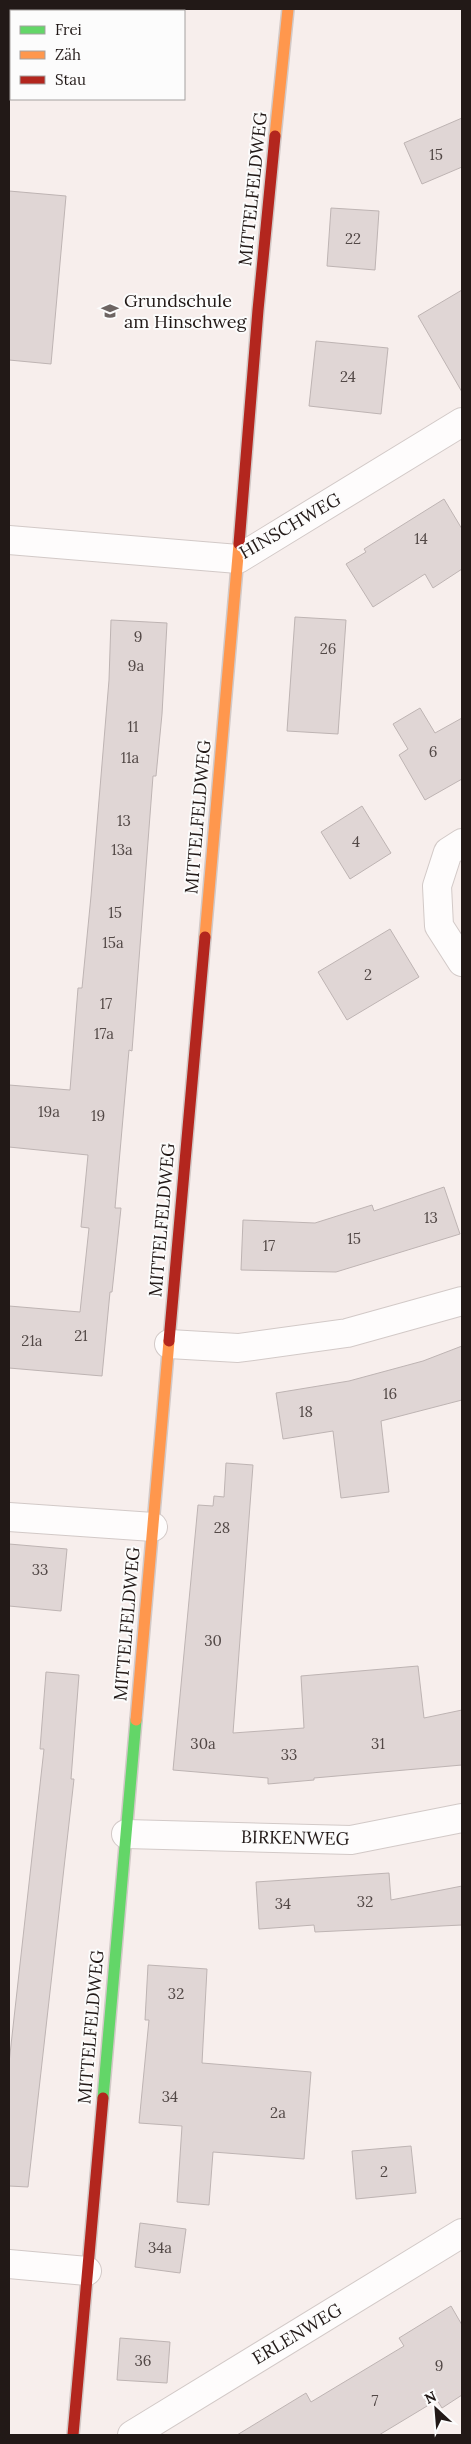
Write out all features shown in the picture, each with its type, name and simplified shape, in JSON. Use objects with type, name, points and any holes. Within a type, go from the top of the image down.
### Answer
[{"type":"street","name":"MITTELFELDWEG","points":[[73,2435],[238,559],[258,310],[288,9]]},
{"type":"street","name":"HINSCHWEG","points":[[9,540],[238,559],[462,422]]},
{"type":"street","points":[[462,843],[448,852],[437,886],[439,926],[462,962]]},
{"type":"street","points":[[169,1344],[238,1348],[347,1333],[462,1301]]},
{"type":"street","points":[[9,1517],[153,1527]]},
{"type":"street","name":"BIRKENWEG","points":[[126,1834],[351,1840],[462,1818]]},
{"type":"street","name":"ERLENWEG","points":[[132,2435],[462,2233]]},
{"type":"street","points":[[9,2264],[87,2271]]},
{"type":"shaded area","points":[[9,9],[154,9],[10,10],[9,26]]},
{"type":"building","points":[[462,118],[462,167],[422,184],[404,143]]},
{"type":"building","points":[[9,191],[66,196],[51,364],[9,360]]},
{"type":"building","points":[[331,208],[379,211],[375,270],[327,266]]},
{"type":"building","points":[[462,290],[462,392],[418,316]]},
{"type":"building","points":[[316,341],[388,348],[381,414],[309,406]]},
{"type":"building","points":[[444,499],[462,529],[462,569],[433,588],[425,574],[373,607],[346,564],[366,552],[364,549]]},
{"type":"building","points":[[295,617],[346,620],[338,734],[287,731]]},
{"type":"building","points":[[111,620],[167,623],[162,714],[156,776],[153,776],[132,1051],[129,1050],[115,1208],[121,1208],[102,1376],[9,1368],[9,1306],[80,1312],[89,1228],[81,1227],[88,1155],[9,1147],[9,1085],[70,1090],[78,988],[82,988],[91,896],[109,680]]},
{"type":"building","points":[[420,708],[435,733],[462,718],[462,779],[425,800],[399,755],[408,749],[393,724]]},
{"type":"building","points":[[362,806],[391,853],[350,879],[321,832]]},
{"type":"building","points":[[390,929],[419,977],[347,1020],[318,972]]},
{"type":"building","points":[[444,1187],[460,1234],[336,1272],[241,1270],[243,1220],[315,1223],[372,1205],[374,1211]]},
{"type":"building","points":[[462,1346],[462,1400],[381,1421],[389,1492],[341,1498],[333,1431],[283,1439],[276,1393],[349,1381],[423,1361]]},
{"type":"building","points":[[226,1463],[253,1465],[233,1733],[304,1728],[301,1676],[418,1666],[424,1718],[462,1710],[462,1765],[268,1784],[268,1778],[173,1770],[198,1505],[213,1506],[214,1496],[224,1497]]},
{"type":"building","points":[[9,1544],[67,1549],[61,1611],[9,1606]]},
{"type":"building","points":[[46,1672],[79,1675],[71,1779],[74,1779],[28,2187],[9,2186],[9,2063],[44,1749],[40,1749]]},
{"type":"building","points":[[389,1873],[391,1900],[462,1886],[462,1925],[315,1932],[314,1925],[259,1929],[256,1882]]},
{"type":"building","points":[[148,1965],[207,1969],[202,2063],[311,2072],[304,2159],[213,2152],[209,2205],[177,2202],[182,2126],[139,2123],[149,2020],[145,2020]]},
{"type":"building","points":[[411,2146],[416,2193],[356,2199],[352,2151]]},
{"type":"building","points":[[140,2223],[186,2229],[180,2273],[135,2267]]},
{"type":"building","points":[[451,2306],[462,2325],[462,2395],[442,2408],[437,2400],[379,2435],[237,2435],[306,2393],[311,2402],[404,2346],[399,2338]]},
{"type":"building","points":[[120,2338],[170,2342],[167,2383],[117,2380]]},
{"type":"traffic: fast","points":[[103,2098],[136,1720]]},
{"type":"traffic: slow","points":[[275,136],[288,9]]},
{"type":"traffic: slow","points":[[205,937],[239,544]]},
{"type":"traffic: slow","points":[[136,1720],[169,1341]]},
{"type":"traffic: jam","points":[[239,544],[258,310],[275,136]]},
{"type":"traffic: jam","points":[[169,1341],[205,937]]},
{"type":"traffic: jam","points":[[73,2435],[103,2098]]},
{"type":"place","name":"Grundschule am Hinschweg","points":[[110,311]]}]
